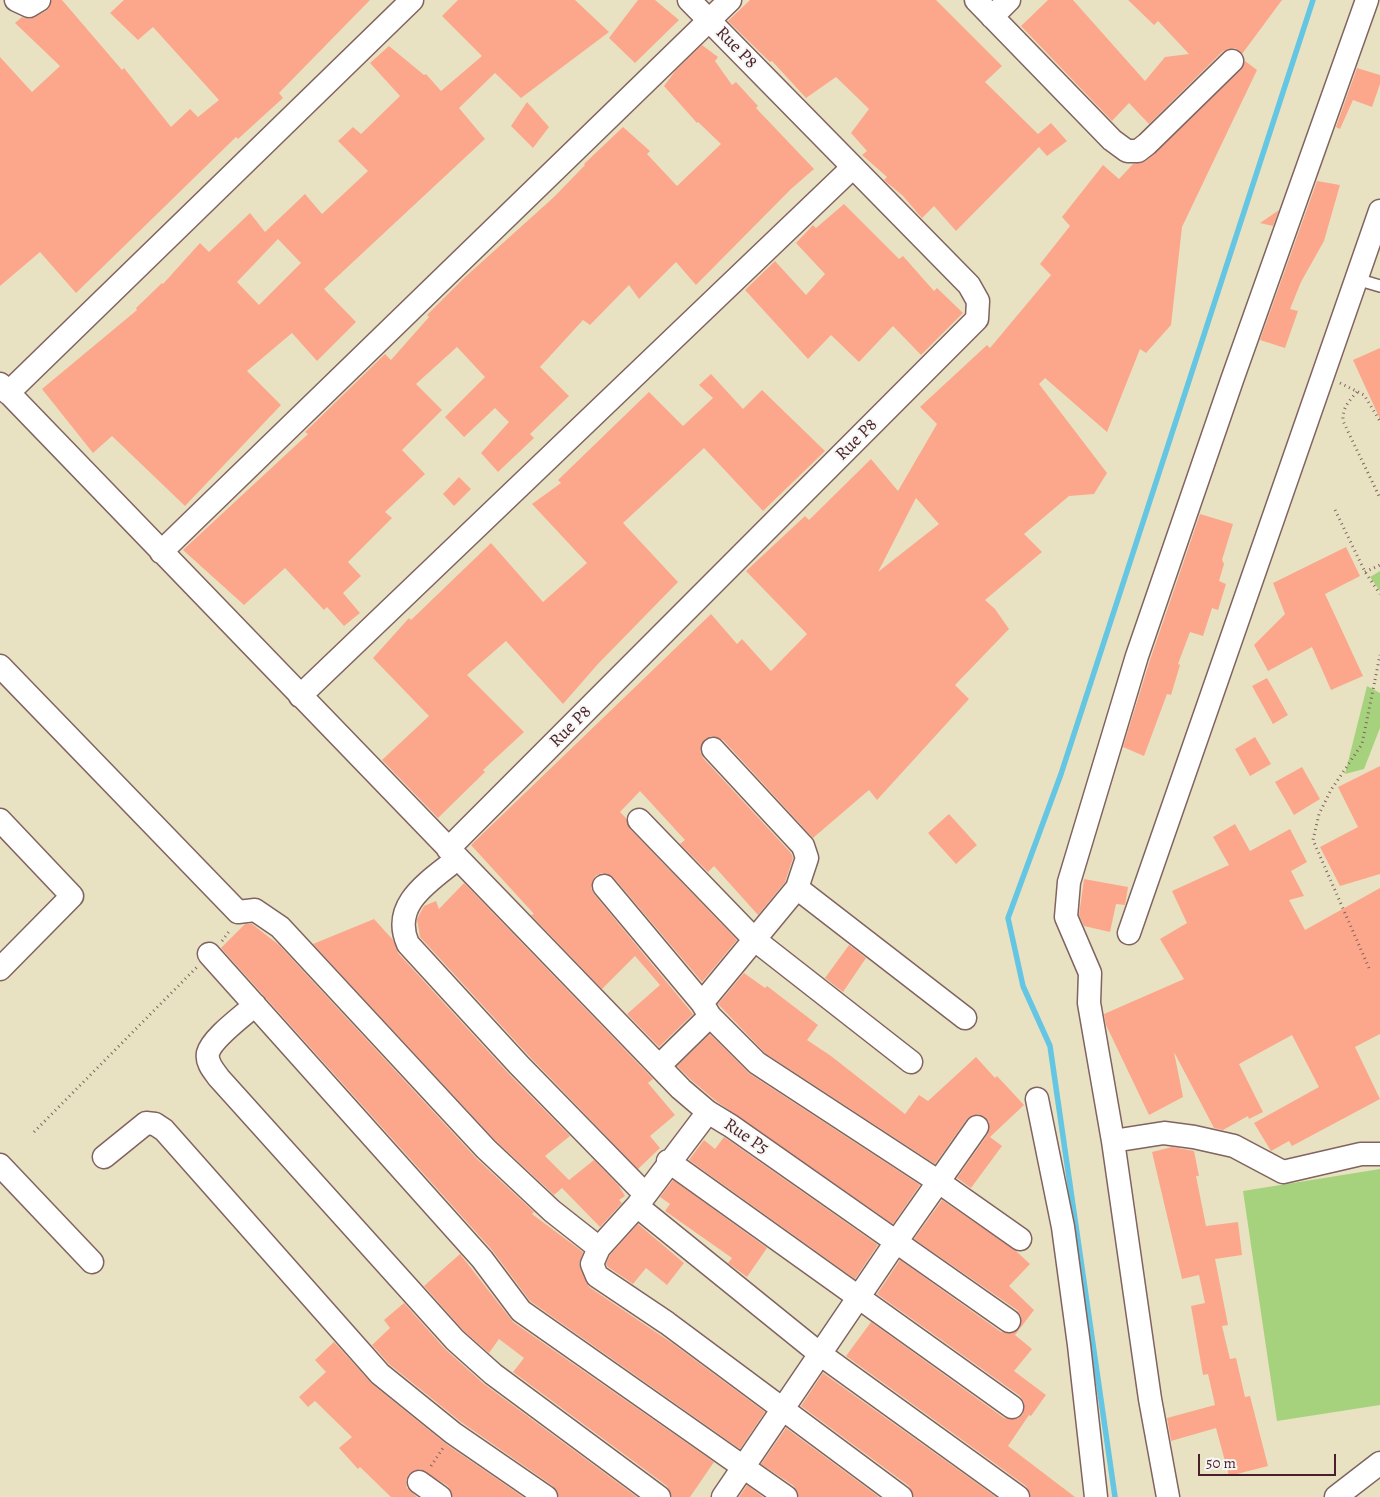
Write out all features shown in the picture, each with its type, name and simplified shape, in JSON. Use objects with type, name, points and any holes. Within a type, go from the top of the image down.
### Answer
[{"type":"street","points":[[16,0],[29,6],[39,0]]},
{"type":"street","points":[[4,389],[412,0]]},
{"type":"street","name":"Rue P8","points":[[689,0],[852,168],[969,284],[978,301],[977,319],[409,900],[404,934],[408,944],[641,1200],[820,1354],[1018,1497]]},
{"type":"street","points":[[161,552],[730,0]]},
{"type":"street","points":[[976,0],[1112,140],[1127,151],[1138,151],[1147,144],[1232,61]]},
{"type":"street","points":[[992,17],[1009,0]]},
{"type":"street","points":[[1168,1497],[1150,1399],[1113,1141],[1089,1004],[1090,973],[1066,916],[1069,882],[1137,656],[1232,380],[1367,0]]},
{"type":"street","points":[[300,696],[852,168]]},
{"type":"street","points":[[1129,932],[1380,211]]},
{"type":"street","name":"Rue P5","points":[[4,389],[513,917],[660,1065],[681,1089],[708,1112],[1009,1321]]},
{"type":"street","points":[[0,666],[238,912],[255,910],[280,927],[486,1149],[552,1211],[599,1248]]},
{"type":"street","points":[[660,1065],[706,1010],[739,956],[755,940],[797,888],[807,858],[803,846],[713,749]]},
{"type":"street","points":[[0,820],[72,896],[0,969]]},
{"type":"street","points":[[639,820],[755,940],[912,1062]]},
{"type":"street","points":[[604,886],[706,1010],[757,1063],[939,1182],[1020,1238]]},
{"type":"street","points":[[797,888],[965,1018]]},
{"type":"street","points":[[209,954],[482,1258],[498,1283],[521,1311],[786,1497]]},
{"type":"street","points":[[255,1005],[214,1043],[208,1054],[209,1064],[219,1078],[455,1340],[493,1374],[659,1497]]},
{"type":"street","points":[[1037,1099],[1063,1227],[1079,1345],[1096,1497]]},
{"type":"street","points":[[708,1112],[668,1162],[641,1200],[599,1248],[592,1264],[597,1276],[667,1324],[782,1411],[901,1497]]},
{"type":"street","points":[[104,1157],[136,1128],[146,1123],[155,1124],[164,1130],[380,1374],[453,1433],[546,1497]]},
{"type":"street","points":[[724,1497],[896,1242],[977,1127]]},
{"type":"street","points":[[1113,1141],[1164,1133],[1194,1137],[1234,1146],[1283,1172],[1361,1154],[1380,1154]]},
{"type":"street","points":[[668,1162],[1012,1407]]},
{"type":"street","points":[[0,1165],[92,1262]]},
{"type":"street","points":[[1336,1497],[1380,1463]]},
{"type":"street","points":[[419,1482],[440,1497]]},
{"type":"lane","points":[[1356,279],[1380,286]]},
{"type":"path","points":[[1323,374],[1364,395],[1380,421]]},
{"type":"path","points":[[1357,392],[1345,406],[1342,414],[1343,421],[1380,498]]},
{"type":"path","points":[[1335,510],[1365,572],[1380,594]]},
{"type":"path","points":[[1365,572],[1380,565]]},
{"type":"path","points":[[1369,968],[1313,840],[1319,814],[1331,790],[1362,744],[1380,655]]},
{"type":"path","points":[[1375,680],[1374,687],[1380,689]]},
{"type":"path","points":[[34,1132],[229,933],[238,912]]},
{"type":"green space","points":[[1380,571],[1380,591],[1370,577]]},
{"type":"green space","points":[[1367,686],[1380,693],[1380,728],[1364,769],[1345,774]]},
{"type":"green space","points":[[1380,1169],[1380,1405],[1277,1421],[1243,1191]]},
{"type":"building","points":[[52,0],[62,0],[122,70],[124,68],[171,127],[190,109],[198,117],[219,100],[153,27],[138,40],[110,13],[124,0],[370,0],[279,93],[283,98],[238,139],[236,137],[76,293],[40,252],[0,286],[0,57],[32,92],[60,66],[15,23],[22,17],[30,19],[46,11]]},
{"type":"building","points":[[458,0],[575,0],[609,32],[521,98],[495,73],[459,108],[485,139],[324,289],[356,322],[317,361],[292,333],[247,371],[281,405],[185,506],[112,436],[93,453],[42,389],[137,310],[136,308],[163,284],[200,243],[209,252],[250,213],[265,232],[305,194],[322,214],[368,171],[338,141],[353,127],[361,134],[400,96],[370,63],[389,46],[424,75],[426,74],[441,91],[482,56],[442,16]],"holes":[[[278,239],[301,263],[259,305],[237,282]]]},
{"type":"building","points":[[638,0],[655,0],[679,20],[635,63],[609,38]]},
{"type":"building","points":[[750,0],[936,0],[1002,66],[985,82],[1038,134],[1051,123],[1067,141],[1047,156],[1039,147],[956,231],[934,206],[922,218],[903,196],[884,180],[887,177],[862,155],[867,151],[851,133],[869,109],[836,77],[806,98],[772,61],[770,62],[728,21]]},
{"type":"building","points":[[1048,0],[1073,0],[1145,81],[1165,57],[1189,54],[1158,21],[1154,25],[1128,0],[1282,0],[1242,54],[1235,48],[1223,51],[1149,124],[1129,103],[1112,121],[1021,26]]},
{"type":"building","points":[[702,45],[718,57],[715,61],[732,85],[736,82],[758,106],[756,108],[814,169],[791,189],[696,285],[676,262],[639,299],[629,285],[590,325],[583,320],[540,367],[569,396],[530,434],[534,438],[498,472],[481,453],[509,422],[495,408],[464,437],[445,417],[485,377],[457,347],[416,384],[442,410],[402,450],[425,474],[385,512],[392,518],[348,562],[361,576],[343,593],[360,613],[344,626],[327,607],[324,610],[285,568],[244,605],[183,550],[308,434],[305,432],[385,354],[391,360],[429,317],[427,315],[464,278],[554,197],[584,164],[623,127],[650,151],[647,154],[677,186],[721,144],[697,123],[664,86],[676,70]]},
{"type":"building","points":[[1245,61],[1257,70],[1182,227],[1171,325],[1146,353],[1140,349],[1107,432],[1045,378],[1039,384],[1107,473],[1094,494],[1069,496],[1024,534],[1042,552],[985,600],[995,609],[1009,629],[955,685],[969,699],[877,800],[869,790],[813,838],[723,740],[711,736],[704,740],[700,751],[703,758],[791,853],[793,858],[785,882],[758,915],[714,866],[708,872],[680,844],[685,840],[640,791],[620,812],[626,818],[630,829],[737,940],[702,982],[614,878],[602,873],[595,876],[591,888],[594,894],[693,1014],[659,1047],[627,1014],[660,985],[635,956],[602,989],[531,915],[534,914],[471,845],[711,614],[737,644],[742,639],[771,671],[807,634],[746,571],[805,516],[809,520],[871,459],[898,491],[937,424],[920,407],[987,345],[990,348],[1051,275],[1040,264],[1070,226],[1062,217],[1103,165],[1119,179],[1133,164],[1146,161],[1241,70]],"holes":[[[916,498],[939,524],[878,572]]]},
{"type":"building","points":[[1357,68],[1380,75],[1380,84],[1372,107],[1353,100],[1340,129],[1336,127]]},
{"type":"building","points":[[527,102],[549,127],[533,148],[511,126]]},
{"type":"building","points":[[1317,181],[1340,185],[1324,241],[1301,282],[1290,309],[1298,311],[1285,348],[1260,340]]},
{"type":"building","points":[[844,204],[899,259],[903,256],[934,291],[937,288],[963,313],[921,355],[893,326],[859,362],[831,335],[808,359],[745,290],[775,261],[806,295],[825,274],[796,243],[813,225],[816,228]]},
{"type":"building","points":[[1279,210],[1273,226],[1260,223]]},
{"type":"building","points":[[1380,348],[1380,419],[1353,360]]},
{"type":"building","points":[[711,374],[743,409],[762,390],[825,451],[763,511],[704,448],[623,523],[678,582],[597,665],[563,704],[506,641],[467,675],[524,732],[483,770],[485,772],[438,818],[382,760],[429,716],[373,658],[409,618],[411,620],[491,543],[543,602],[587,563],[532,504],[561,483],[558,480],[649,392],[683,426],[713,398],[699,385]]},
{"type":"building","points":[[459,477],[471,489],[454,506],[443,494]]},
{"type":"building","points":[[1200,514],[1233,524],[1222,560],[1224,564],[1219,581],[1226,584],[1218,610],[1212,608],[1203,636],[1190,632],[1178,664],[1180,665],[1171,695],[1167,694],[1144,756],[1123,747],[1150,660]]},
{"type":"building","points":[[1346,547],[1360,576],[1325,594],[1363,676],[1331,690],[1312,647],[1268,671],[1254,645],[1285,614],[1273,583]]},
{"type":"building","points":[[1267,678],[1288,715],[1273,724],[1252,686]]},
{"type":"building","points":[[1255,737],[1271,764],[1250,776],[1235,749]]},
{"type":"building","points":[[1380,766],[1380,874],[1340,886],[1320,847],[1358,827],[1338,787]]},
{"type":"building","points":[[1302,767],[1320,799],[1294,815],[1275,782]]},
{"type":"building","points":[[949,814],[977,845],[956,864],[928,833]]},
{"type":"building","points":[[1235,824],[1250,851],[1290,829],[1307,862],[1291,871],[1304,896],[1289,900],[1305,930],[1380,888],[1380,1034],[1355,1047],[1380,1099],[1292,1146],[1289,1141],[1271,1151],[1254,1123],[1319,1087],[1292,1035],[1239,1064],[1263,1112],[1249,1119],[1248,1116],[1223,1130],[1214,1128],[1174,1052],[1183,1097],[1149,1115],[1106,1025],[1104,1014],[1184,979],[1160,939],[1187,923],[1172,891],[1229,865],[1213,837]]},
{"type":"building","points":[[1084,879],[1128,887],[1125,905],[1116,904],[1110,932],[1084,926],[1079,915]]},
{"type":"building","points":[[464,883],[653,1079],[648,1083],[675,1115],[650,1136],[660,1148],[638,1169],[529,1056],[420,937],[417,919],[424,906],[436,901],[439,909]]},
{"type":"building","points":[[374,919],[393,940],[398,953],[509,1074],[570,1136],[545,1156],[569,1180],[594,1160],[619,1186],[625,1196],[619,1200],[622,1203],[600,1227],[562,1188],[554,1195],[495,1140],[313,944]]},
{"type":"building","points":[[245,924],[252,924],[279,945],[477,1159],[534,1212],[532,1214],[583,1252],[579,1264],[589,1287],[672,1343],[765,1412],[740,1449],[530,1301],[492,1250],[221,948]]},
{"type":"building","points":[[849,945],[866,958],[843,992],[825,978]]},
{"type":"building","points":[[744,973],[765,988],[767,986],[818,1025],[807,1040],[831,1056],[905,1114],[919,1095],[928,1101],[976,1057],[995,1078],[997,1076],[1024,1105],[990,1137],[1002,1146],[971,1188],[957,1178],[988,1134],[989,1122],[985,1117],[978,1114],[967,1119],[935,1164],[765,1053],[718,1004]]},
{"type":"building","points":[[710,1034],[750,1074],[920,1185],[893,1224],[716,1101],[677,1066]]},
{"type":"building","points":[[724,1137],[878,1245],[855,1279],[689,1160],[704,1140],[715,1149]]},
{"type":"building","points":[[1172,1147],[1194,1151],[1199,1176],[1196,1176],[1206,1226],[1238,1222],[1242,1255],[1215,1259],[1228,1325],[1222,1326],[1230,1359],[1236,1358],[1245,1397],[1250,1396],[1268,1466],[1229,1476],[1216,1428],[1171,1441],[1167,1418],[1215,1405],[1208,1374],[1203,1375],[1191,1306],[1205,1303],[1199,1275],[1182,1279],[1152,1152]]},
{"type":"building","points":[[673,1180],[767,1248],[747,1277],[728,1263],[732,1258],[665,1211],[670,1204],[660,1197]]},
{"type":"building","points":[[942,1200],[1016,1251],[1030,1264],[1009,1286],[1034,1310],[1015,1335],[1032,1349],[1014,1371],[1046,1395],[1031,1416],[1029,1415],[1008,1446],[1075,1497],[1031,1497],[1026,1486],[846,1356],[871,1322],[1004,1418],[1017,1419],[1023,1414],[1024,1402],[1020,1396],[877,1294],[900,1260],[1001,1332],[1014,1333],[1020,1328],[1021,1316],[1017,1310],[914,1239]]},
{"type":"building","points":[[638,1224],[684,1263],[667,1285],[646,1268],[633,1284],[606,1264],[610,1255]]},
{"type":"building","points":[[460,1254],[513,1322],[714,1462],[690,1497],[672,1497],[667,1486],[513,1372],[524,1358],[499,1339],[489,1353],[464,1331],[424,1286]]},
{"type":"building","points":[[404,1303],[445,1349],[484,1384],[637,1497],[559,1497],[553,1486],[461,1422],[389,1364],[372,1345],[390,1328],[384,1320]]},
{"type":"building","points":[[334,1342],[372,1384],[446,1444],[523,1497],[453,1497],[448,1486],[420,1469],[409,1474],[406,1481],[407,1488],[417,1497],[391,1497],[360,1467],[358,1469],[339,1448],[352,1437],[315,1401],[308,1407],[299,1397],[326,1372],[315,1360]]},
{"type":"building","points":[[823,1373],[996,1497],[914,1497],[909,1486],[801,1406]]},
{"type":"building","points":[[786,1428],[879,1497],[799,1497],[794,1486],[761,1464]]},
{"type":"building","points":[[747,1485],[763,1497],[739,1497]]},
{"type":"waterway","points":[[1115,1497],[1050,1046],[1023,986],[1008,918],[1061,774],[1313,0]]}]
